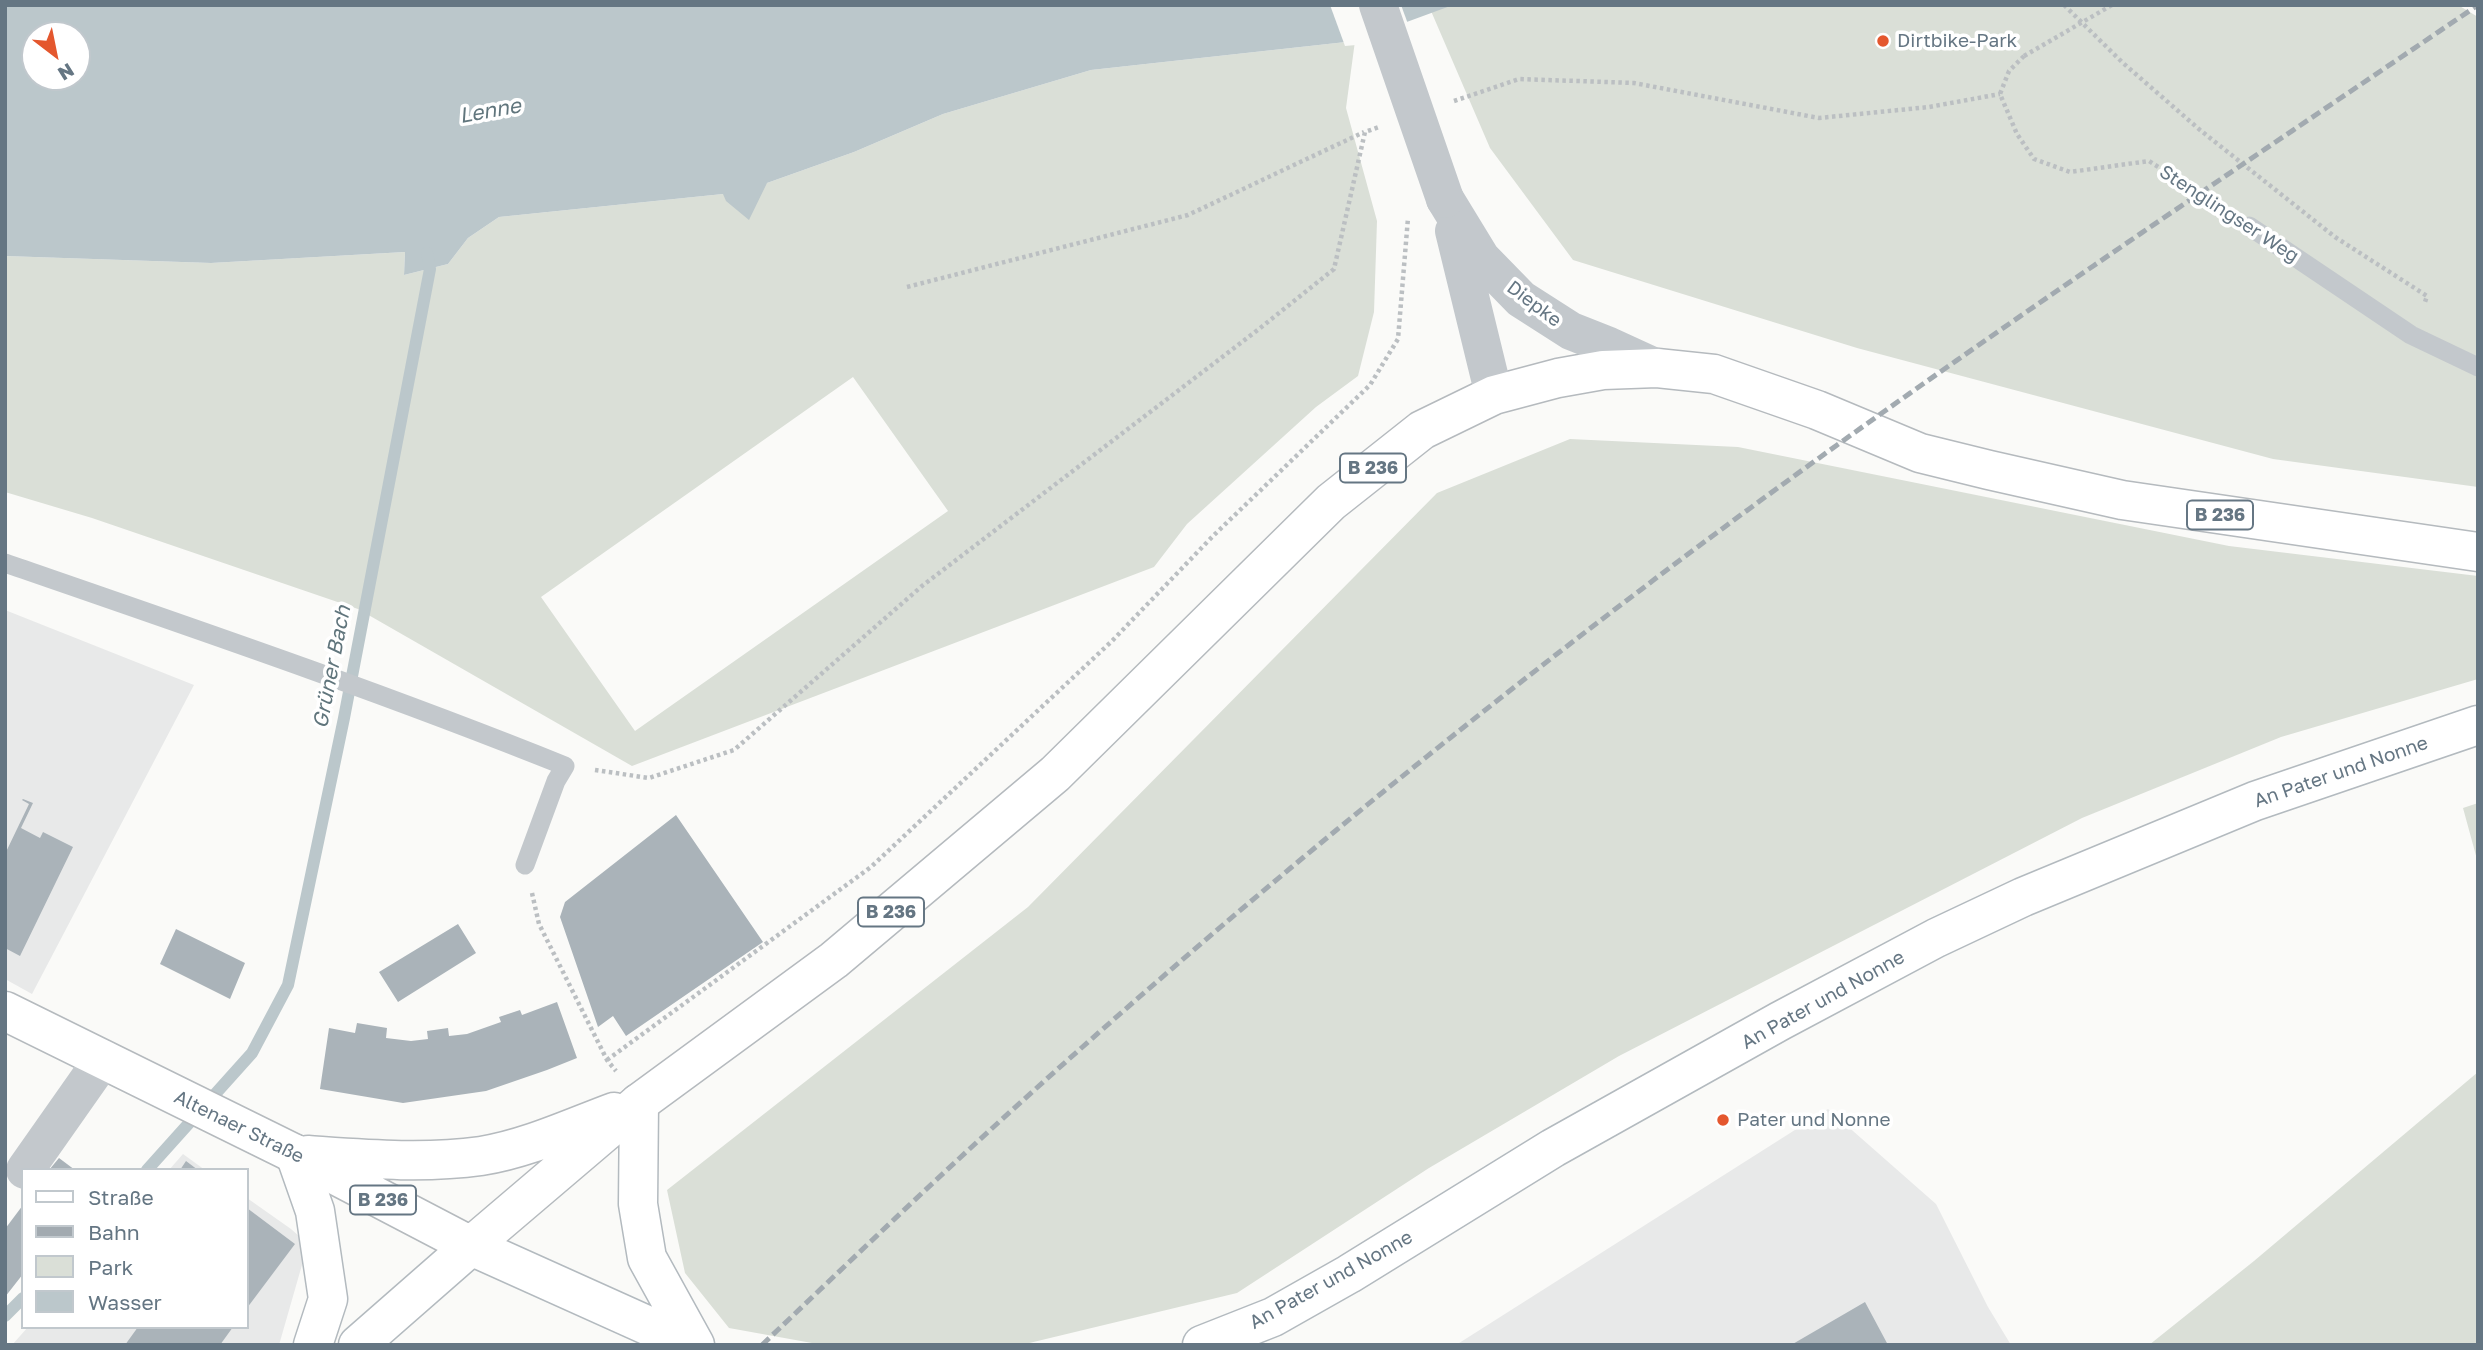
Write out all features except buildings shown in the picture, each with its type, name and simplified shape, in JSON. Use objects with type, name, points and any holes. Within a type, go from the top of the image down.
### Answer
[{"type":"main road","name":"B 236","points":[[471,1246],[639,1102],[834,960],[1055,774],[1331,502],[1422,430],[1494,395],[1558,378],[1603,370],[1657,368],[1714,374],[1816,410],[1920,453],[2122,500],[2466,550]]},
{"type":"main road","name":"An Pater und Nonne","points":[[1202,1345],[1283,1311],[1349,1274],[1553,1148],[1780,1021],[1936,939],[2023,897],[2255,801],[2478,725]]},
{"type":"main road","name":"Altenaer Straße","points":[[5,1011],[295,1154],[471,1246]]},
{"type":"main road","name":"B 236","points":[[295,1154],[419,1162],[483,1156],[531,1143],[639,1102]]},
{"type":"main road","points":[[639,1102],[638,1204],[647,1258],[693,1345]]},
{"type":"main road","points":[[295,1154],[315,1211],[328,1299],[313,1345]]},
{"type":"main road","points":[[358,1345],[471,1246],[693,1345]]},
{"type":"street","name":"Diepke","points":[[1378,5],[1446,199],[1494,395]]},
{"type":"street","name":"Diepke","points":[[1446,199],[1481,258],[1521,299],[1571,331],[1657,368]]},
{"type":"street","points":[[26,1168],[103,1059]]},
{"type":"street","points":[[5,1193],[21,1174]]},
{"type":"lane","name":"Stenglingser Weg","points":[[2249,226],[2412,335],[2478,367]]},
{"type":"lane","points":[[5,563],[285,660],[565,766],[556,781],[525,864]]},
{"type":"path","points":[[2064,5],[2123,63],[2200,130],[2335,237],[2427,296],[2412,335]]},
{"type":"path","points":[[1442,105],[1519,79],[1634,83],[1819,118],[1930,107],[2000,94],[2009,71],[2024,55],[2112,5]]},
{"type":"path","name":"Stenglingser Weg","points":[[2000,94],[2017,134],[2034,159],[2070,172],[2149,161],[2249,226]]},
{"type":"path","points":[[907,287],[1188,215],[1365,132],[1391,123]]},
{"type":"path","points":[[565,766],[649,778],[734,750],[922,586],[1334,269],[1365,132]]},
{"type":"path","points":[[525,864],[539,924],[607,1060],[871,867],[1112,641],[1286,464],[1370,385],[1398,340],[1408,213]]},
{"type":"shaded area","points":[[5,610],[194,685],[32,994],[5,979]]},
{"type":"shaded area","points":[[1828,1109],[1936,1204],[1988,1307],[2011,1345],[1456,1345]]},
{"type":"shaded area","points":[[183,1154],[202,1168],[171,1168]]},
{"type":"shaded area","points":[[248,1199],[308,1244],[279,1345],[12,1345],[26,1329],[248,1329]]},
{"type":"green space","points":[[1453,5],[2458,5],[2478,17],[2478,487],[2273,459],[1857,348],[1573,260],[1490,148],[1431,11]]},
{"type":"green space","points":[[1355,41],[1346,108],[1377,221],[1374,312],[1358,376],[1316,407],[1187,524],[1154,567],[632,766],[358,609],[92,518],[5,492],[5,256],[211,263],[405,252],[404,275],[448,264],[468,238],[499,217],[723,194],[767,183],[854,152],[943,114],[1091,70]],"holes":[[[853,377],[948,511],[635,731],[541,597]]]},
{"type":"green space","points":[[1570,439],[1738,447],[2229,546],[2478,576],[2478,679],[2281,737],[2082,818],[1619,1056],[1429,1168],[1237,1293],[1021,1345],[823,1345],[729,1328],[685,1273],[667,1190],[1028,907],[1437,493]]},
{"type":"green space","points":[[2478,803],[2478,863],[2463,808]]},
{"type":"green space","points":[[2478,1072],[2478,1345],[2149,1345],[2254,1261]]},
{"type":"water","name":"Lenne","points":[[5,5],[1453,5],[1355,41],[1091,70],[943,114],[854,152],[767,183],[749,220],[726,201],[723,194],[499,217],[468,238],[448,264],[404,275],[405,252],[211,263],[5,256]]},
{"type":"pier","points":[[1330,5],[1401,5],[1408,24],[1356,45],[1345,46]]},
{"type":"waterway","name":"Grüner Bach","points":[[149,1168],[252,1053],[288,985],[344,718],[430,269],[427,253]]},
{"type":"waterway","name":"Grüner Bach","points":[[5,1316],[21,1300]]},
{"type":"railway","points":[[762,1345],[1087,1043],[1324,840],[1486,709],[1651,582],[1854,433],[2165,217],[2478,5]]},
{"type":"place","name":"Dirtbike-Park","points":[[1883,41]]},
{"type":"place","name":"Pater und Nonne","points":[[1723,1120]]}]
